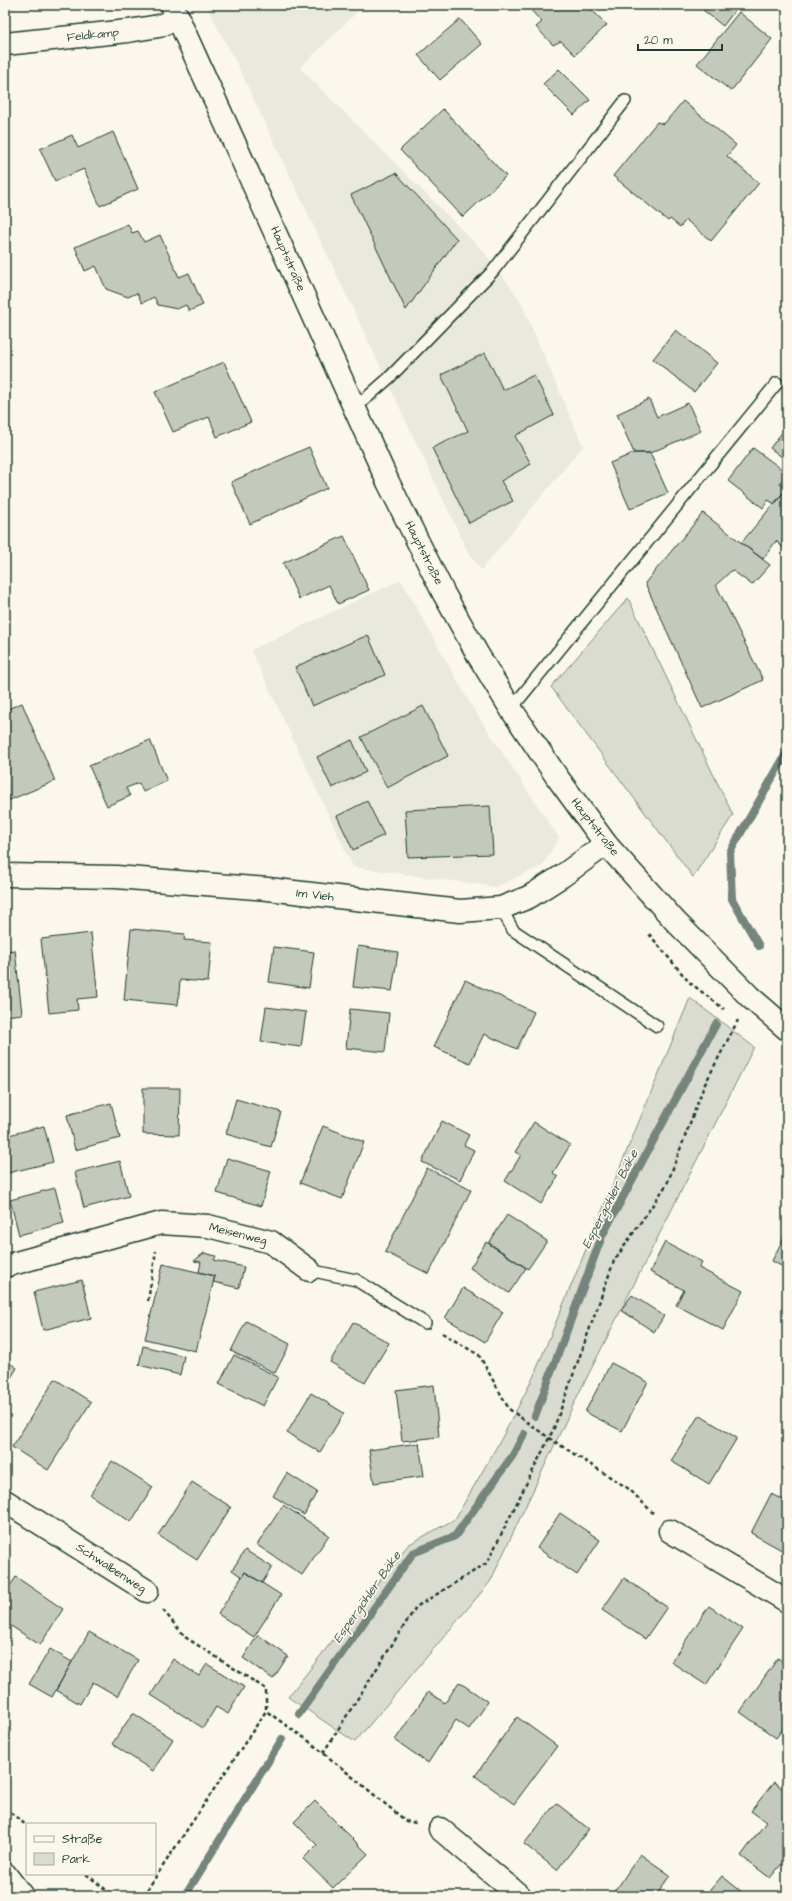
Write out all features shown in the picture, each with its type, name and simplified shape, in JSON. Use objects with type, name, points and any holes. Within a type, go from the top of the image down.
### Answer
[{"type":"street","name":"Feldkamp","points":[[5,44],[128,31],[159,26],[175,12]]},
{"type":"street","name":"Hauptstraße","points":[[175,12],[388,482],[441,587],[511,710],[557,777],[606,844],[674,921],[750,997],[787,1029]]},
{"type":"street","name":"Im Vieh","points":[[5,875],[116,877],[268,889],[460,911],[501,908],[528,897],[562,876],[606,844]]},
{"type":"street","name":"Meisenweg","points":[[5,1266],[161,1223],[208,1226],[271,1242],[310,1270]]},
{"type":"street","name":"Schwalbenweg","points":[[5,1501],[147,1591]]},
{"type":"street","points":[[670,1530],[787,1601]]},
{"type":"street","points":[[440,1829],[520,1896]]},
{"type":"street","points":[[5,1874],[22,1896]]},
{"type":"lane","points":[[355,408],[389,378],[493,271],[625,100]]},
{"type":"lane","points":[[511,710],[778,383]]},
{"type":"lane","points":[[501,908],[513,930],[657,1026]]},
{"type":"lane","name":"Meisenweg","points":[[310,1270],[356,1280],[425,1323]]},
{"type":"path","points":[[324,1753],[416,1607],[487,1563],[549,1438],[614,1261],[667,1184],[704,1086],[738,1020]]},
{"type":"path","points":[[148,1301],[161,1223]]},
{"type":"path","points":[[425,1323],[480,1355],[509,1409],[549,1438],[629,1489],[670,1530]]},
{"type":"path","name":"Schwalbenweg","points":[[147,1591],[185,1637],[266,1689],[266,1711]]},
{"type":"path","points":[[143,1896],[266,1711],[324,1753],[406,1821],[440,1829]]},
{"type":"path","points":[[5,1808],[26,1825]]},
{"type":"path","points":[[87,1875],[114,1896]]},
{"type":"shaded area","points":[[206,5],[364,5],[300,68],[483,251],[519,298],[583,446],[481,570],[468,552],[237,64]]},
{"type":"shaded area","points":[[401,580],[471,705],[559,838],[542,866],[496,887],[353,867],[251,650]]},
{"type":"green space","points":[[628,598],[733,815],[693,877],[551,687]]},
{"type":"green space","points":[[690,998],[754,1047],[578,1395],[490,1582],[355,1742],[288,1697],[408,1545],[455,1519],[504,1434],[532,1380]]},
{"type":"building","points":[[526,5],[587,5],[607,25],[575,55],[561,41],[553,45],[536,27],[542,22]]},
{"type":"building","points":[[707,5],[739,5],[723,26],[703,10]]},
{"type":"building","points":[[739,12],[772,39],[731,91],[697,64]]},
{"type":"building","points":[[460,19],[482,44],[440,80],[418,55]]},
{"type":"building","points":[[559,69],[590,100],[574,115],[543,84]]},
{"type":"building","points":[[683,101],[736,145],[727,156],[759,183],[711,241],[686,220],[680,227],[670,219],[668,221],[613,176],[657,122],[664,124]]},
{"type":"building","points":[[443,109],[506,176],[463,217],[400,150]]},
{"type":"building","points":[[113,132],[138,189],[100,206],[84,169],[55,181],[40,149],[72,135],[78,148]]},
{"type":"building","points":[[396,173],[457,239],[406,310],[351,195]]},
{"type":"building","points":[[128,224],[132,233],[138,231],[144,242],[160,235],[179,277],[189,273],[203,305],[189,311],[186,305],[177,309],[158,305],[154,297],[142,303],[137,293],[128,297],[106,289],[96,266],[85,271],[75,247]]},
{"type":"building","points":[[676,330],[717,363],[694,392],[653,359]]},
{"type":"building","points":[[485,353],[503,390],[534,375],[554,415],[515,436],[531,464],[501,481],[513,501],[469,523],[432,448],[468,431],[441,375]]},
{"type":"building","points":[[224,362],[251,422],[217,437],[209,417],[173,432],[155,392]]},
{"type":"building","points":[[649,399],[657,417],[688,403],[701,431],[650,453],[634,453],[617,414]]},
{"type":"building","points":[[787,426],[787,461],[770,448]]},
{"type":"building","points":[[309,447],[327,488],[250,524],[231,482]]},
{"type":"building","points":[[753,448],[787,473],[780,483],[787,488],[775,504],[768,500],[763,508],[728,481]]},
{"type":"building","points":[[634,453],[650,453],[668,493],[630,509],[610,463]]},
{"type":"building","points":[[787,488],[787,551],[776,541],[763,559],[741,543]]},
{"type":"building","points":[[703,513],[770,565],[752,585],[732,570],[716,585],[763,680],[702,708],[645,583]]},
{"type":"building","points":[[344,536],[369,590],[338,604],[329,585],[299,599],[283,563]]},
{"type":"building","points":[[368,635],[385,675],[312,706],[295,667]]},
{"type":"building","points":[[22,703],[55,781],[5,802],[5,710]]},
{"type":"building","points":[[423,706],[448,756],[387,788],[361,737]]},
{"type":"building","points":[[150,740],[167,781],[143,792],[139,783],[126,788],[130,796],[107,806],[89,766]]},
{"type":"building","points":[[352,740],[366,772],[332,788],[317,757]]},
{"type":"building","points":[[367,801],[384,835],[353,850],[337,816]]},
{"type":"building","points":[[490,806],[493,854],[408,857],[405,810]]},
{"type":"building","points":[[131,929],[185,934],[184,940],[212,942],[208,982],[180,980],[178,1005],[124,1000]]},
{"type":"building","points":[[91,933],[98,997],[77,999],[78,1010],[49,1013],[41,939]]},
{"type":"building","points":[[358,946],[398,952],[392,991],[353,987]]},
{"type":"building","points":[[274,947],[314,952],[309,988],[269,982]]},
{"type":"building","points":[[15,950],[22,1014],[5,1016],[5,951]]},
{"type":"building","points":[[465,980],[534,1012],[517,1049],[484,1034],[470,1063],[434,1047]]},
{"type":"building","points":[[266,1007],[306,1012],[301,1047],[261,1042]]},
{"type":"building","points":[[350,1009],[389,1013],[385,1052],[346,1048]]},
{"type":"building","points":[[143,1088],[180,1088],[179,1135],[143,1134]]},
{"type":"building","points":[[236,1099],[281,1112],[271,1147],[226,1134]]},
{"type":"building","points":[[111,1103],[120,1138],[75,1150],[67,1115]]},
{"type":"building","points":[[442,1121],[469,1135],[464,1145],[474,1150],[460,1180],[422,1162]]},
{"type":"building","points":[[534,1122],[570,1145],[553,1173],[558,1177],[541,1204],[505,1181],[521,1155],[515,1152]]},
{"type":"building","points":[[44,1126],[53,1162],[8,1173],[5,1161],[5,1136]]},
{"type":"building","points":[[323,1126],[364,1142],[342,1199],[300,1183]]},
{"type":"building","points":[[227,1158],[271,1171],[261,1206],[217,1193]]},
{"type":"building","points":[[120,1161],[129,1196],[84,1208],[75,1172]]},
{"type":"building","points":[[427,1168],[471,1190],[429,1274],[385,1252]]},
{"type":"building","points":[[55,1188],[64,1223],[19,1235],[10,1200]]},
{"type":"building","points":[[507,1215],[547,1241],[528,1269],[489,1243]]},
{"type":"building","points":[[787,1233],[787,1269],[772,1261]]},
{"type":"building","points":[[486,1242],[526,1268],[509,1293],[470,1268]]},
{"type":"building","points":[[665,1242],[702,1262],[699,1268],[743,1291],[723,1330],[676,1305],[684,1290],[650,1272]]},
{"type":"building","points":[[204,1253],[216,1256],[214,1260],[244,1267],[239,1288],[213,1282],[215,1276],[199,1272],[201,1262],[194,1261]]},
{"type":"building","points":[[163,1264],[215,1276],[196,1351],[145,1339]]},
{"type":"building","points":[[82,1280],[91,1318],[43,1330],[34,1292]]},
{"type":"building","points":[[463,1288],[503,1312],[485,1342],[445,1318]]},
{"type":"building","points":[[632,1295],[664,1316],[654,1332],[621,1310]]},
{"type":"building","points":[[246,1321],[290,1344],[275,1373],[231,1351]]},
{"type":"building","points":[[353,1322],[389,1343],[365,1383],[330,1362]]},
{"type":"building","points":[[143,1346],[184,1356],[180,1375],[139,1365]]},
{"type":"building","points":[[234,1355],[278,1377],[263,1406],[219,1384]]},
{"type":"building","points":[[5,1360],[17,1368],[5,1387]]},
{"type":"building","points":[[611,1363],[648,1382],[622,1431],[585,1412]]},
{"type":"building","points":[[55,1379],[91,1402],[48,1470],[12,1447]]},
{"type":"building","points":[[434,1385],[439,1437],[402,1441],[396,1390]]},
{"type":"building","points":[[311,1393],[344,1413],[320,1452],[287,1433]]},
{"type":"building","points":[[699,1415],[737,1438],[709,1484],[671,1461]]},
{"type":"building","points":[[419,1443],[424,1476],[374,1483],[369,1450]]},
{"type":"building","points":[[112,1461],[153,1487],[131,1522],[90,1495]]},
{"type":"building","points":[[287,1473],[317,1492],[304,1515],[273,1496]]},
{"type":"building","points":[[192,1482],[231,1507],[197,1560],[158,1535]]},
{"type":"building","points":[[771,1494],[787,1502],[787,1553],[751,1533]]},
{"type":"building","points":[[283,1505],[329,1535],[302,1575],[257,1545]]},
{"type":"building","points":[[560,1513],[600,1540],[577,1575],[537,1548]]},
{"type":"building","points":[[245,1550],[272,1567],[262,1583],[245,1572],[242,1577],[232,1570]]},
{"type":"building","points":[[245,1572],[281,1595],[254,1637],[218,1614]]},
{"type":"building","points":[[16,1577],[63,1609],[40,1645],[5,1622],[5,1593]]},
{"type":"building","points":[[624,1578],[667,1607],[645,1639],[602,1610]]},
{"type":"building","points":[[709,1606],[743,1629],[706,1685],[671,1662]]},
{"type":"building","points":[[89,1632],[138,1660],[117,1696],[93,1682],[80,1704],[56,1690]]},
{"type":"building","points":[[258,1635],[288,1656],[273,1679],[243,1658]]},
{"type":"building","points":[[50,1649],[72,1662],[52,1697],[29,1684]]},
{"type":"building","points":[[778,1658],[787,1665],[787,1723],[776,1738],[740,1712]]},
{"type":"building","points":[[173,1659],[199,1676],[207,1664],[244,1687],[228,1714],[216,1707],[203,1728],[151,1695]]},
{"type":"building","points":[[459,1682],[488,1702],[469,1729],[456,1720],[428,1763],[395,1740],[428,1692],[445,1703]]},
{"type":"building","points":[[133,1713],[173,1739],[153,1771],[112,1744]]},
{"type":"building","points":[[517,1717],[557,1746],[514,1804],[475,1776]]},
{"type":"building","points":[[774,1782],[787,1792],[787,1865],[783,1862],[770,1878],[741,1856],[766,1822],[751,1811]]},
{"type":"building","points":[[315,1801],[368,1854],[333,1888],[303,1859],[317,1845],[294,1822]]},
{"type":"building","points":[[556,1803],[589,1829],[557,1870],[524,1844]]},
{"type":"building","points":[[640,1854],[670,1875],[656,1896],[619,1896],[614,1893]]},
{"type":"building","points":[[722,1876],[747,1896],[705,1896]]},
{"type":"building","points":[[385,1892],[389,1896],[380,1896]]},
{"type":"waterway","name":"Espergöhler Bäke","points":[[759,946],[732,899],[730,852],[787,752]]},
{"type":"waterway","name":"Espergöhler Bäke","points":[[535,1416],[602,1236],[716,1024]]},
{"type":"waterway","name":"Espergöhler Bäke","points":[[299,1714],[413,1553],[455,1536],[513,1455],[524,1434]]},
{"type":"waterway","name":"Espergöhler Bäke","points":[[185,1896],[282,1739]]}]
